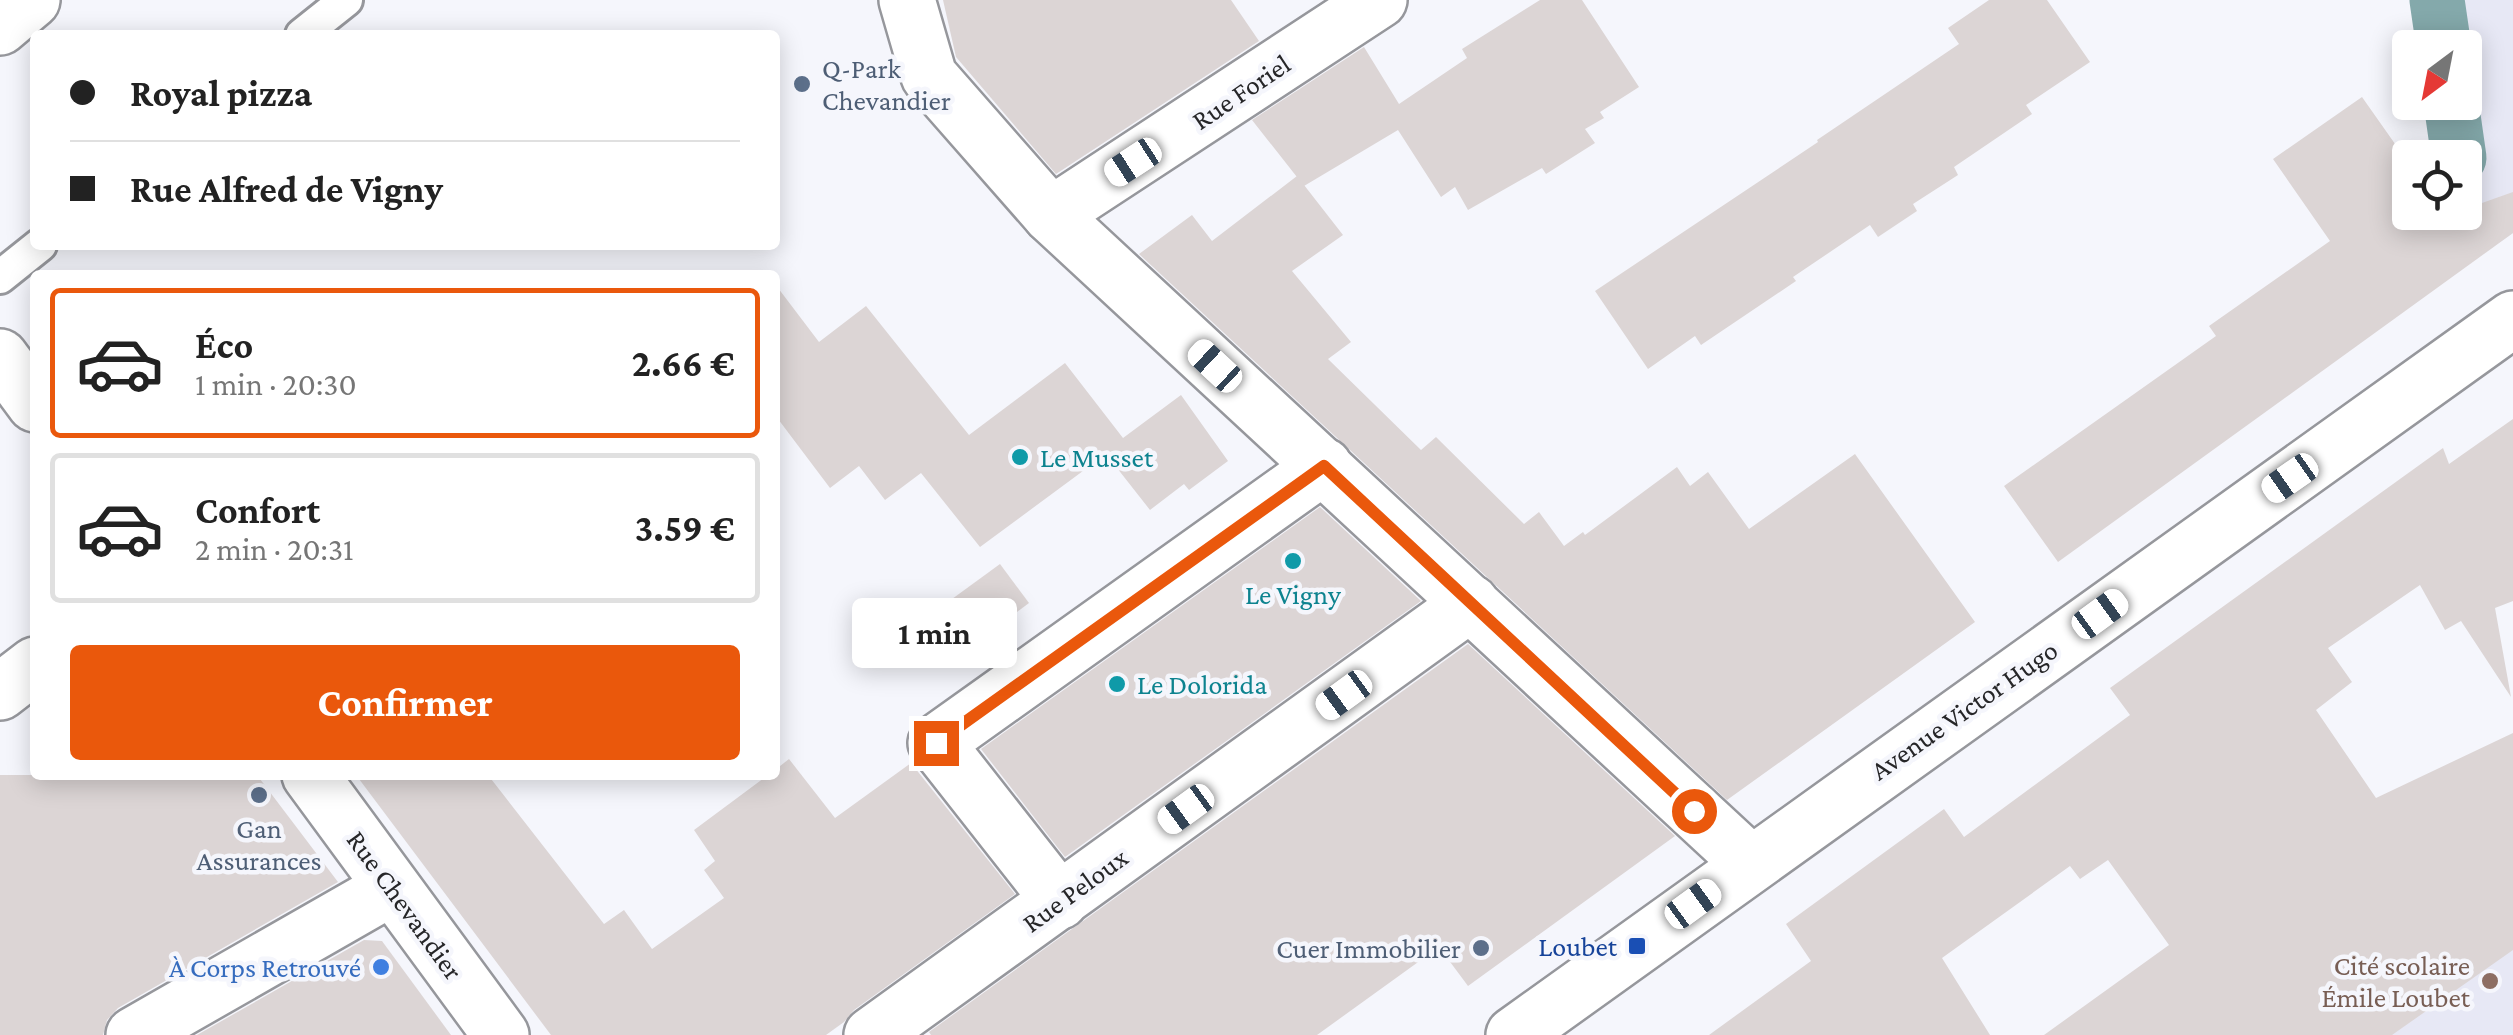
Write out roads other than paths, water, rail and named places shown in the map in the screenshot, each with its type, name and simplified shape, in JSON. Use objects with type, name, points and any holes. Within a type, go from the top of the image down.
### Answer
[{"type":"street","points":[[907,0],[929,76],[1051,215],[1750,862]]},
{"type":"street","name":"Rue Foriel","points":[[1051,215],[1380,0]]},
{"type":"street","name":"Avenue Victor Hugo","points":[[1514,1035],[1750,862],[2513,319]]},
{"type":"street","points":[[0,357],[30,397]]},
{"type":"street","points":[[1060,901],[936,743],[1324,466]]},
{"type":"street","name":"Rue Peloux","points":[[894,1029],[1060,901],[1471,603]]},
{"type":"street","points":[[0,692],[30,669]]},
{"type":"street","name":"Rue Chevandier","points":[[314,780],[501,1035]]},
{"type":"street","points":[[134,1035],[392,888]]},
{"type":"lane","points":[[308,30],[346,0]]},
{"type":"lane","points":[[0,277],[34,250]]},
{"type":"waterway","points":[[2437,0],[2441,30]]},
{"type":"waterway","points":[[2454,120],[2456,140]]},
{"type":"place","name":"Q-Park Chevandier","points":[[802,84]]},
{"type":"place","name":"Le Musset","points":[[1020,457]]},
{"type":"place","name":"Le Vigny","points":[[1293,561]]},
{"type":"place","name":"Le Dolorida","points":[[1117,684]]},
{"type":"place","name":"Gan Assurances","points":[[259,795]]},
{"type":"place","name":"Loubet","points":[[1637,946]]},
{"type":"place","name":"Cuer Immobilier","points":[[1481,948]]},
{"type":"place","name":"À Corps Retrouvé","points":[[381,967]]},
{"type":"place","name":"Cité scolaire Émile Loubet","points":[[2490,981]]}]
